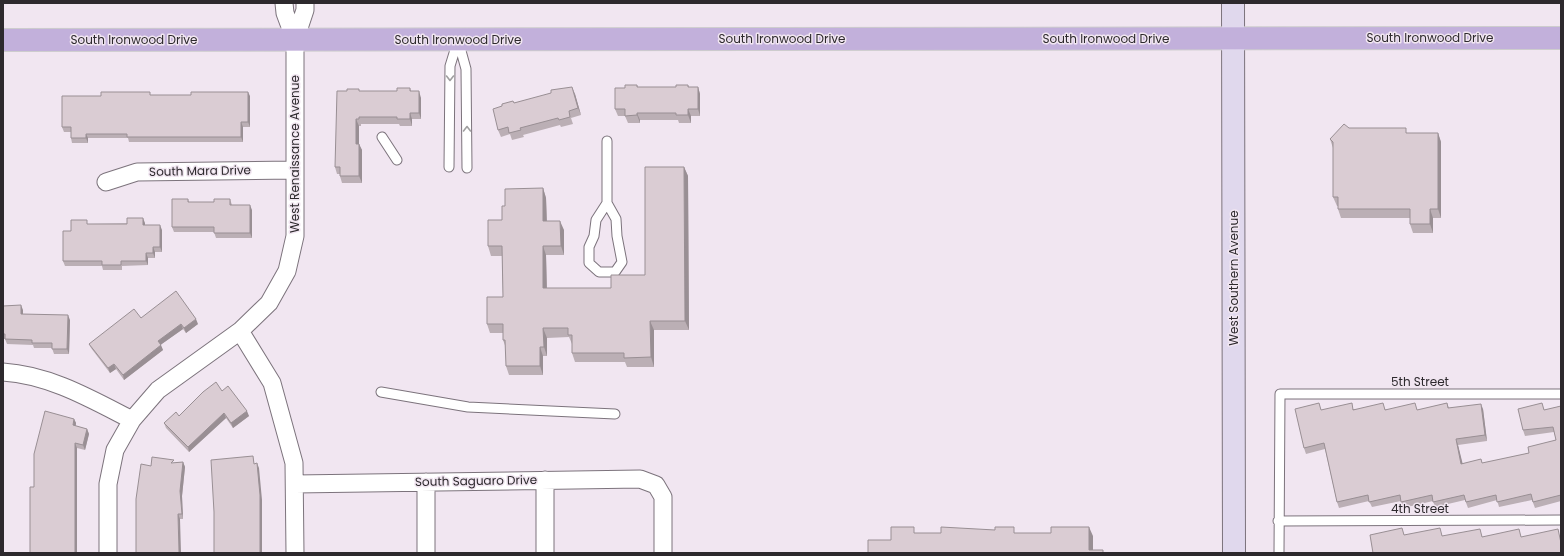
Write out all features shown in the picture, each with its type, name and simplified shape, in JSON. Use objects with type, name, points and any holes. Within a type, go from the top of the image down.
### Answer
[{"type":"main road","name":"West Southern Avenue","points":[[1233,3],[1234,553]]},
{"type":"main road","name":"South Ironwood Drive","points":[[3,40],[1561,38]]},
{"type":"street","points":[[284,3],[285,13],[295,40]]},
{"type":"street","points":[[295,40],[305,10],[305,3]]},
{"type":"street","name":"West Renaissance Avenue","points":[[108,553],[108,484],[115,450],[132,420],[158,390],[240,331],[269,303],[287,271],[295,236],[295,40]]},
{"type":"street","name":"South Mara Drive","points":[[106,182],[137,172],[294,170]]},
{"type":"street","points":[[240,331],[272,383],[294,463],[295,553]]},
{"type":"street","points":[[3,372],[49,380],[77,392],[132,420]]},
{"type":"street","name":"South Saguaro Drive","points":[[295,484],[640,478],[656,485],[663,497],[663,553]]},
{"type":"street","points":[[545,480],[545,553]]},
{"type":"street","points":[[426,482],[426,553]]},
{"type":"lane","points":[[449,167],[450,66],[458,40]]},
{"type":"lane","points":[[458,40],[466,69],[467,168]]},
{"type":"lane","points":[[382,137],[397,160]]},
{"type":"lane","points":[[607,141],[607,203],[616,219],[616,236],[622,262],[615,272],[599,272],[589,263],[589,247],[594,236],[596,220],[607,203]]},
{"type":"lane","points":[[381,392],[468,407],[615,414]]},
{"type":"lane","name":"5th Street","points":[[1278,521],[1280,394],[1561,394]]},
{"type":"lane","name":"4th Street","points":[[1278,521],[1561,520]]},
{"type":"lane","points":[[1278,521],[1279,553]]},
{"type":"building","points":[[625,85],[637,85],[637,87],[676,87],[676,85],[688,85],[688,87],[698,87],[698,109],[688,109],[688,115],[676,115],[676,113],[637,113],[637,115],[625,116],[625,109],[615,109],[615,88],[625,88]]},
{"type":"building","points":[[572,87],[578,108],[569,111],[570,117],[559,120],[558,118],[520,128],[521,130],[509,133],[508,127],[498,130],[493,109],[502,106],[502,104],[513,101],[514,103],[551,93],[551,90]]},
{"type":"building","points":[[397,88],[410,88],[410,91],[419,91],[419,113],[410,113],[410,119],[397,119],[397,117],[359,117],[359,119],[356,119],[356,144],[359,144],[359,176],[340,176],[340,167],[335,167],[337,91],[359,89],[359,91],[397,91]]},
{"type":"building","points":[[101,92],[150,92],[150,95],[191,95],[191,92],[248,92],[248,122],[241,122],[241,137],[127,137],[127,134],[86,134],[86,138],[71,138],[71,127],[62,127],[62,96],[101,96]]},
{"type":"building","points":[[1344,124],[1349,128],[1406,128],[1406,133],[1438,133],[1438,209],[1430,209],[1430,224],[1410,224],[1410,209],[1338,209],[1338,197],[1333,197],[1333,142],[1330,139]]},
{"type":"building","points":[[645,167],[684,167],[685,321],[650,321],[651,357],[624,358],[624,353],[572,353],[572,335],[568,335],[568,328],[543,328],[544,347],[540,347],[540,366],[506,366],[503,324],[487,324],[487,297],[503,297],[502,246],[488,246],[488,220],[502,220],[502,206],[505,206],[505,189],[543,188],[543,221],[560,221],[561,246],[543,246],[543,288],[611,288],[611,275],[645,275]]},
{"type":"building","points":[[172,199],[188,199],[188,202],[214,202],[214,199],[230,199],[230,205],[250,205],[250,233],[214,233],[214,227],[172,227]]},
{"type":"building","points":[[127,218],[143,218],[143,225],[160,225],[160,247],[153,247],[153,253],[146,253],[146,261],[121,261],[121,265],[102,265],[102,261],[63,261],[63,231],[71,231],[71,220],[87,220],[87,224],[127,224]]},
{"type":"building","points":[[176,291],[196,319],[184,328],[181,324],[158,341],[161,345],[123,375],[114,364],[108,368],[89,344],[134,309],[141,318]]},
{"type":"building","points":[[21,305],[21,314],[68,315],[67,349],[52,349],[52,343],[32,343],[32,340],[5,339],[5,334],[3,334],[3,306]]},
{"type":"building","points":[[216,382],[222,391],[228,386],[247,411],[231,423],[224,413],[188,447],[164,423],[176,412],[179,416],[203,392]]},
{"type":"building","points":[[1319,403],[1321,410],[1352,403],[1353,410],[1383,403],[1385,410],[1415,403],[1417,410],[1447,403],[1448,408],[1481,404],[1485,435],[1456,439],[1461,464],[1481,459],[1482,463],[1529,453],[1528,447],[1556,440],[1553,427],[1523,430],[1518,409],[1542,403],[1544,410],[1561,406],[1561,495],[1533,502],[1531,494],[1497,502],[1496,495],[1466,502],[1464,495],[1433,502],[1432,495],[1401,502],[1400,495],[1369,502],[1368,495],[1337,502],[1324,443],[1304,448],[1295,409]]},
{"type":"building","points":[[45,411],[74,419],[73,425],[87,429],[83,445],[75,443],[75,553],[30,553],[30,487],[34,487],[34,454]]},
{"type":"building","points":[[253,456],[254,464],[257,463],[260,495],[260,553],[214,553],[214,512],[211,460]]},
{"type":"building","points":[[152,457],[174,460],[171,463],[183,462],[180,491],[182,514],[178,514],[179,552],[182,553],[136,553],[136,499],[141,464],[151,466]]},
{"type":"building","points":[[891,527],[914,527],[914,533],[941,533],[941,527],[995,530],[995,527],[1014,527],[1014,533],[1051,533],[1051,527],[1089,527],[1089,550],[1103,550],[1103,553],[868,553],[868,540],[891,540]]},
{"type":"building","points":[[1402,528],[1404,535],[1440,528],[1442,536],[1480,529],[1482,537],[1519,529],[1521,537],[1558,529],[1561,543],[1561,553],[1373,553],[1370,535]]}]
